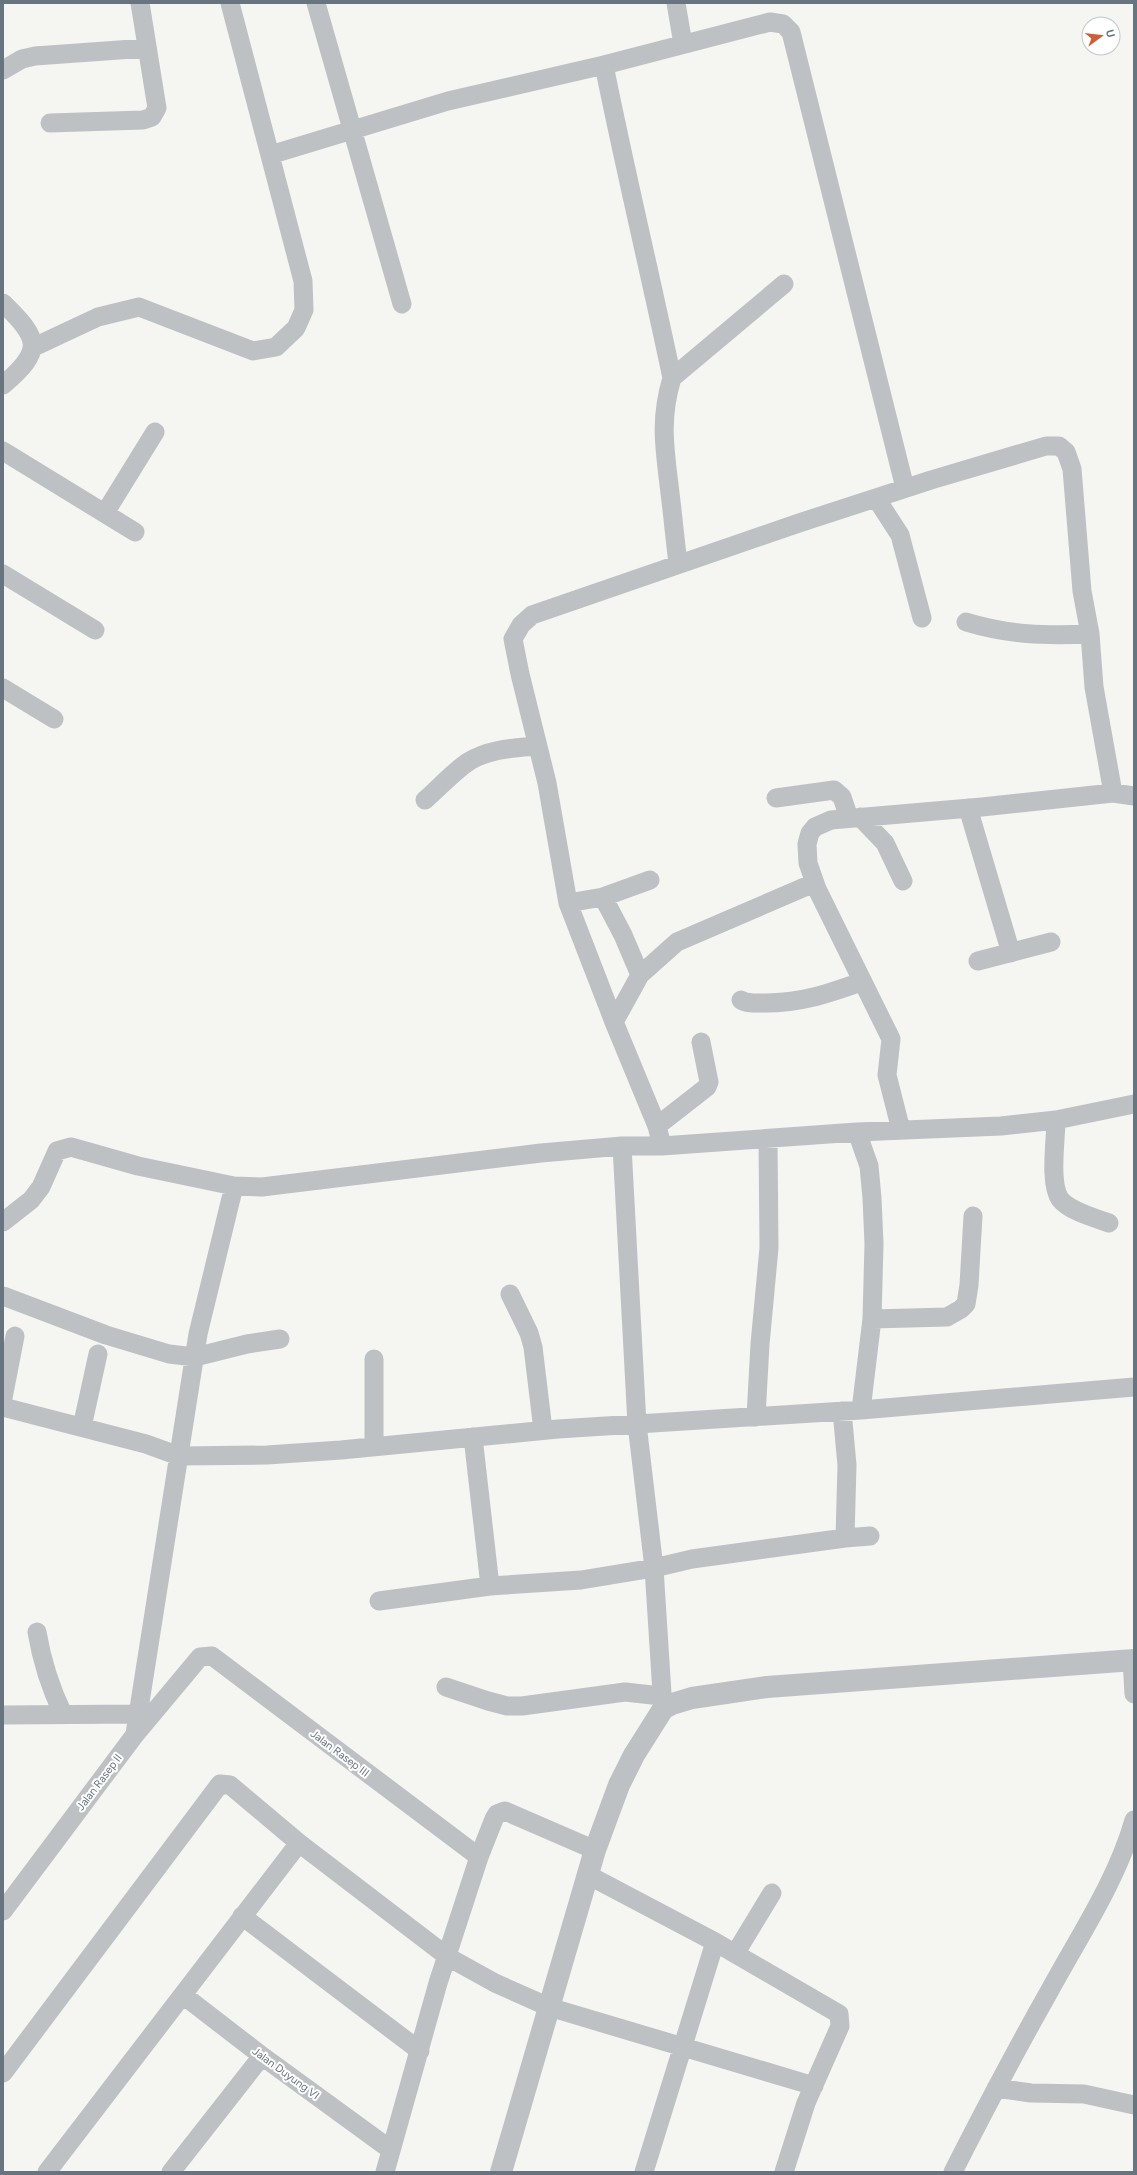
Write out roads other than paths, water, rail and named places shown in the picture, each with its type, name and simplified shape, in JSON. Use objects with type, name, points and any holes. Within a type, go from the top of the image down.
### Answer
[{"type":"street","points":[[50,123],[143,120],[152,117],[157,108],[140,3]]},
{"type":"street","points":[[3,385],[24,365],[34,347],[98,317],[140,307],[253,351],[276,347],[296,328],[304,310],[303,281],[230,3]]},
{"type":"street","points":[[316,3],[402,304]]},
{"type":"street","points":[[676,3],[683,44]]},
{"type":"street","points":[[270,155],[448,102],[604,65],[770,22],[782,24],[792,32],[905,488]]},
{"type":"street","points":[[3,70],[22,59],[34,56],[147,48]]},
{"type":"street","points":[[604,65],[626,172],[638,216],[672,378],[665,401],[663,429],[664,455],[678,564]]},
{"type":"street","points":[[672,378],[784,284]]},
{"type":"street","points":[[3,303],[16,316],[32,338],[34,347]]},
{"type":"street","points":[[105,513],[155,432]]},
{"type":"street","points":[[662,1146],[657,1126],[614,1022],[568,903],[555,823],[513,639],[521,625],[532,615],[678,564],[905,488],[1046,446],[1059,446],[1066,452],[1072,469],[1082,591],[1090,634],[1094,687],[1112,793]]},
{"type":"street","points":[[3,451],[135,532]]},
{"type":"street","points":[[876,498],[900,535],[922,618]]},
{"type":"street","points":[[3,574],[95,630]]},
{"type":"street","points":[[966,622],[1005,632],[1039,636],[1090,634]]},
{"type":"street","points":[[3,688],[54,719]]},
{"type":"street","points":[[425,800],[468,762],[494,752],[538,746]]},
{"type":"street","points":[[776,798],[834,790],[842,797],[854,818],[886,843],[903,881]]},
{"type":"street","points":[[901,1130],[887,1075],[891,1039],[861,982],[814,883],[808,863],[807,844],[810,833],[815,827],[830,820],[968,808],[1112,793],[1134,796]]},
{"type":"street","points":[[968,808],[1011,952]]},
{"type":"street","points":[[568,903],[603,897],[650,880]]},
{"type":"street","points":[[614,1022],[640,975],[676,942],[814,883]]},
{"type":"street","points":[[603,897],[623,936],[640,975]]},
{"type":"street","points":[[978,961],[1051,942]]},
{"type":"street","points":[[741,1000],[755,1003],[788,1003],[810,999],[861,982]]},
{"type":"street","points":[[657,1126],[707,1087],[709,1082],[701,1042]]},
{"type":"street","points":[[3,1222],[31,1200],[41,1187],[57,1151],[63,1148],[82,1149],[138,1166],[234,1186],[262,1187],[541,1153],[622,1146],[662,1146],[857,1132],[1001,1126],[1056,1120],[1134,1104]]},
{"type":"street","points":[[1056,1120],[1054,1182],[1060,1199],[1081,1213],[1109,1223]]},
{"type":"street","points":[[845,1538],[847,1465],[852,1410],[872,1319],[872,1198],[869,1166],[857,1132]]},
{"type":"street","points":[[756,1417],[760,1344],[769,1248],[768,1139]]},
{"type":"street","points":[[501,2172],[595,1850],[618,1785],[662,1702],[654,1568],[637,1424],[622,1146]]},
{"type":"street","points":[[134,1736],[139,1714],[194,1358],[234,1186]]},
{"type":"street","points":[[872,1319],[947,1317],[961,1309],[966,1304],[969,1285],[973,1216]]},
{"type":"street","points":[[510,1294],[529,1333],[533,1347],[543,1430]]},
{"type":"street","points":[[3,1296],[106,1335],[169,1354],[194,1358],[248,1344],[280,1339]]},
{"type":"street","points":[[3,1398],[15,1336]]},
{"type":"street","points":[[82,1427],[98,1354]]},
{"type":"street","points":[[374,1359],[374,1447]]},
{"type":"street","points":[[3,1407],[146,1444],[178,1456],[267,1455],[374,1447],[543,1430],[852,1410],[1134,1386]]},
{"type":"street","points":[[473,1437],[490,1586]]},
{"type":"street","points":[[379,1601],[490,1586],[581,1580],[654,1568],[692,1559],[845,1538],[870,1536]]},
{"type":"street","points":[[37,1632],[43,1664],[50,1689],[63,1714]]},
{"type":"street","name":"Jalan Rasep III","points":[[200,1657],[206,1655],[212,1656],[479,1857]]},
{"type":"street","name":"Jalan Rasep II","points":[[3,1911],[134,1736],[200,1657]]},
{"type":"street","points":[[446,1687],[507,1706],[625,1692],[672,1704],[692,1698],[767,1687],[1133,1660],[1134,1694]]},
{"type":"street","points":[[3,1715],[139,1714]]},
{"type":"street","points":[[3,2073],[220,1784],[230,1785],[299,1843],[448,1956],[495,1983],[549,2007],[683,2045],[814,2086]]},
{"type":"street","points":[[385,2172],[420,2051],[438,1982],[448,1956],[479,1857],[497,1814],[505,1811],[595,1850]]},
{"type":"street","points":[[953,2172],[996,2088],[1095,1910],[1124,1853],[1134,1820]]},
{"type":"street","points":[[47,2172],[299,1843]]},
{"type":"street","points":[[588,1875],[715,1942],[839,2014],[840,2026],[806,2103],[784,2172]]},
{"type":"street","points":[[735,1954],[772,1893]]},
{"type":"street","points":[[242,1916],[420,2051]]},
{"type":"street","points":[[644,2172],[715,1942]]},
{"type":"street","name":"Jalan Duyung VI","points":[[183,1995],[262,2056],[391,2150]]},
{"type":"street","points":[[171,2172],[262,2056]]},
{"type":"street","points":[[996,2088],[1030,2093],[1084,2094],[1134,2105]]}]
